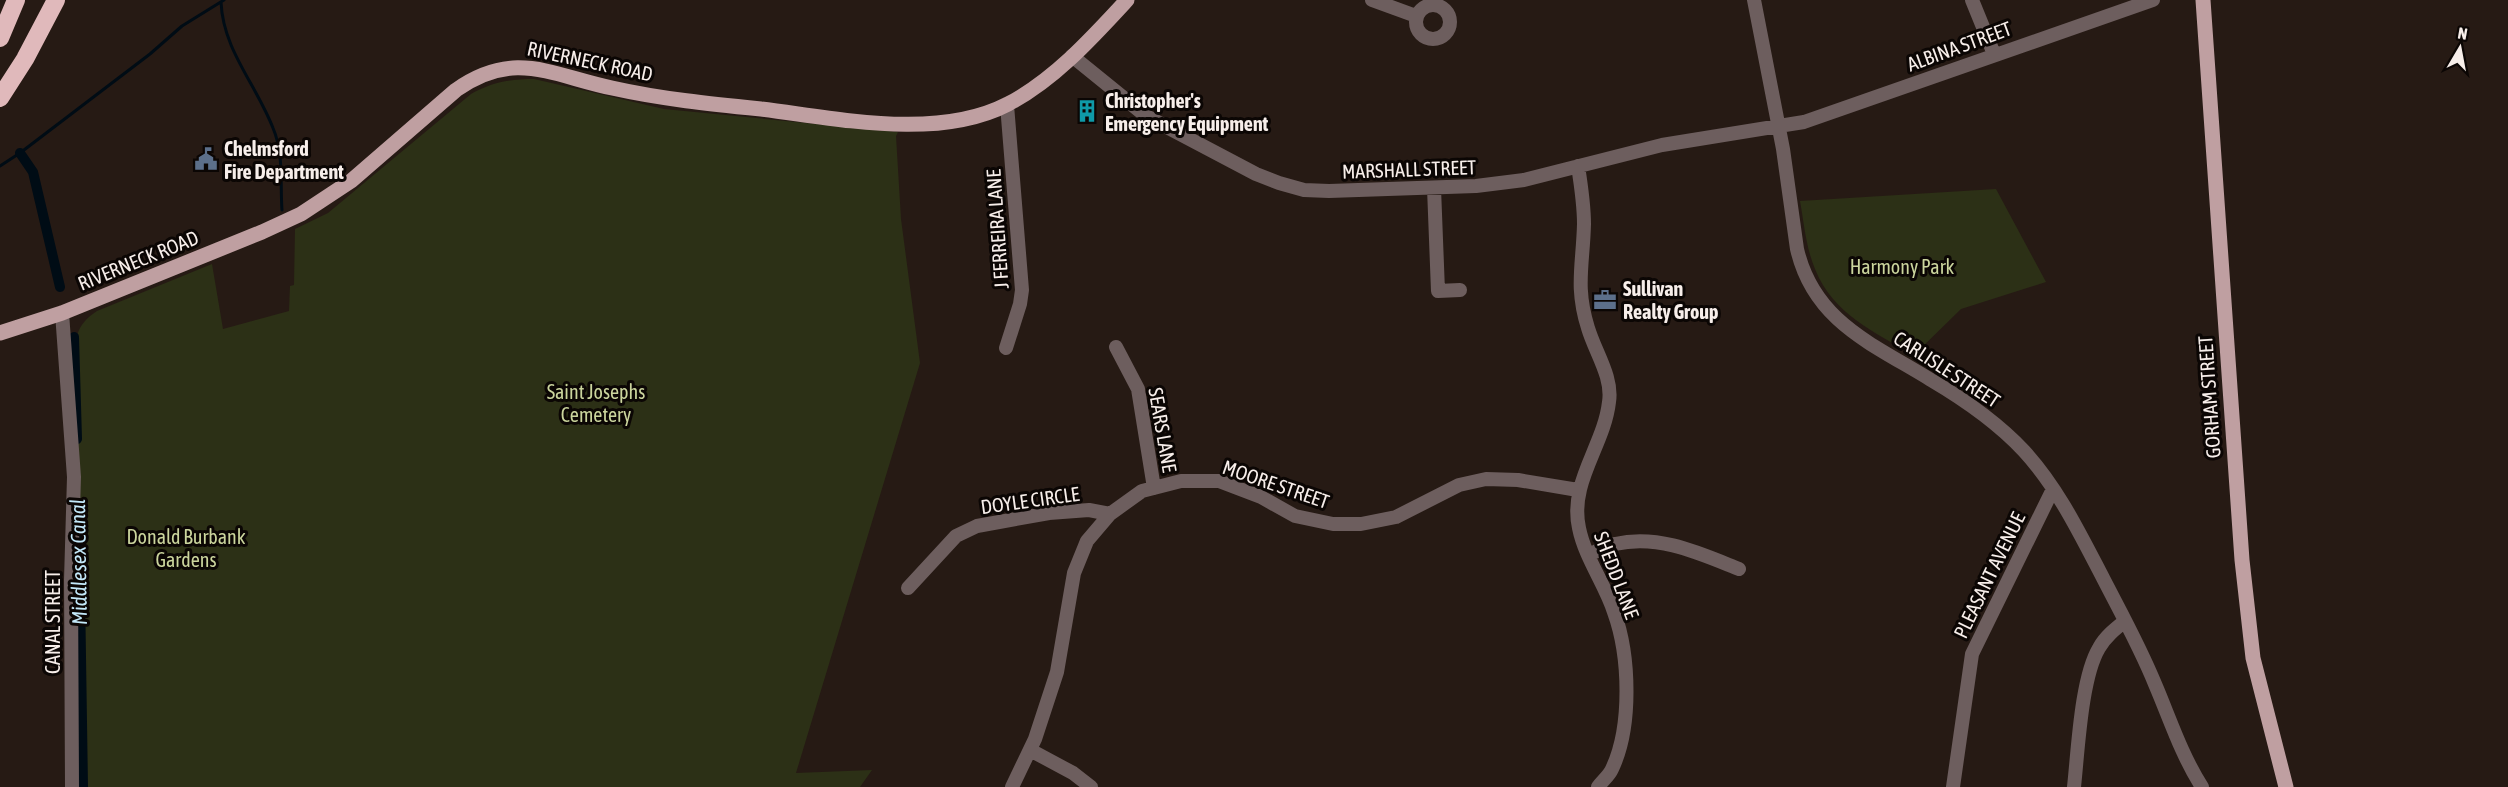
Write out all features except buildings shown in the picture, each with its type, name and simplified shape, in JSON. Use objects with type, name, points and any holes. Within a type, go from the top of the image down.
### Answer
[{"type":"highway","points":[[0,38],[16,0]]},
{"type":"highway","points":[[0,99],[25,59],[56,0]]},
{"type":"main road","name":"RIVERNECK ROAD","points":[[0,333],[62,314],[300,214],[351,181],[456,90],[469,81],[498,69],[511,67],[541,70],[611,88],[686,101],[875,122],[917,124],[958,120],[1007,105],[1038,86],[1072,56],[1127,0]]},
{"type":"main road","name":"GORHAM STREET","points":[[2203,0],[2242,560],[2253,658],[2286,787]]},
{"type":"street","points":[[1372,0],[1416,16]]},
{"type":"street","name":"CARLISLE STREET","points":[[1754,0],[1779,126],[1797,249],[1805,278],[1820,302],[1853,333],[1983,413],[2025,452],[2053,489],[2125,621],[2152,675],[2180,747],[2202,787]]},
{"type":"street","points":[[1972,0],[1994,54]]},
{"type":"street","name":"ALBINA STREET","points":[[1779,126],[1826,114],[2153,0]]},
{"type":"street","name":"MARSHALL STREET","points":[[1072,56],[1146,116],[1267,179],[1292,187],[1323,191],[1502,184],[1671,143],[1779,126]]},
{"type":"street","name":"J FERREIRA LANE","points":[[1006,348],[1022,290],[1007,105]]},
{"type":"street","name":"SHEDD LANE","points":[[1578,166],[1584,224],[1579,279],[1582,304],[1588,330],[1604,368],[1610,399],[1604,429],[1578,490],[1578,528],[1615,613],[1624,658],[1626,696],[1622,736],[1611,770],[1598,787]]},
{"type":"street","points":[[1434,188],[1438,291],[1460,290]]},
{"type":"street","name":"CANAL STREET","points":[[62,314],[74,477],[71,580],[72,787]]},
{"type":"street","name":"SEARS LANE","points":[[1116,347],[1138,389],[1154,488]]},
{"type":"street","name":"MOORE STREET","points":[[1012,787],[1030,750],[1057,672],[1074,573],[1087,542],[1110,514],[1142,491],[1181,481],[1220,482],[1261,497],[1295,516],[1333,524],[1361,524],[1396,517],[1459,485],[1486,479],[1518,480],[1578,490]]},
{"type":"street","name":"PLEASANT AVENUE","points":[[1953,787],[1972,654],[2053,489]]},
{"type":"street","name":"DOYLE CIRCLE","points":[[908,588],[956,536],[977,526],[1048,513],[1089,510],[1110,514]]},
{"type":"street","points":[[1589,555],[1614,544],[1651,541],[1686,548],[1739,569]]},
{"type":"street","points":[[2074,787],[2086,689],[2092,665],[2105,640],[2125,621]]},
{"type":"street","points":[[1030,750],[1073,773],[1091,787]]},
{"type":"green space","name":"Saint Josephs Cemetery","points":[[534,79],[664,109],[898,132],[896,136],[901,219],[920,363],[796,773],[872,770],[860,787],[78,787],[72,363],[80,327],[97,311],[212,264],[223,329],[289,311],[290,286],[294,285],[295,229],[328,213],[471,94],[502,82]]},
{"type":"green space","name":"Harmony Park","points":[[1996,189],[2046,282],[1961,309],[1914,355],[1870,330],[1844,310],[1832,298],[1815,269],[1807,244],[1800,201]]},
{"type":"waterway","points":[[0,166],[150,54],[182,26],[224,0]]},
{"type":"waterway","points":[[221,2],[228,36],[266,112],[279,148],[282,210]]},
{"type":"waterway","name":"Middlesex Canal","points":[[20,153],[33,172],[60,287]]},
{"type":"waterway","name":"Middlesex Canal","points":[[74,337],[77,439]]},
{"type":"waterway","name":"Middlesex Canal","points":[[79,526],[83,787]]},
{"type":"place","name":"Christopher's Emergency Equipment","points":[[1087,111]]},
{"type":"place","name":"Chelmsford Fire Department","points":[[206,159]]},
{"type":"place","name":"Sullivan Realty Group","points":[[1605,300]]},
{"type":"park label","name":"Donald Burbank Gardens","points":[[186,548]]}]
